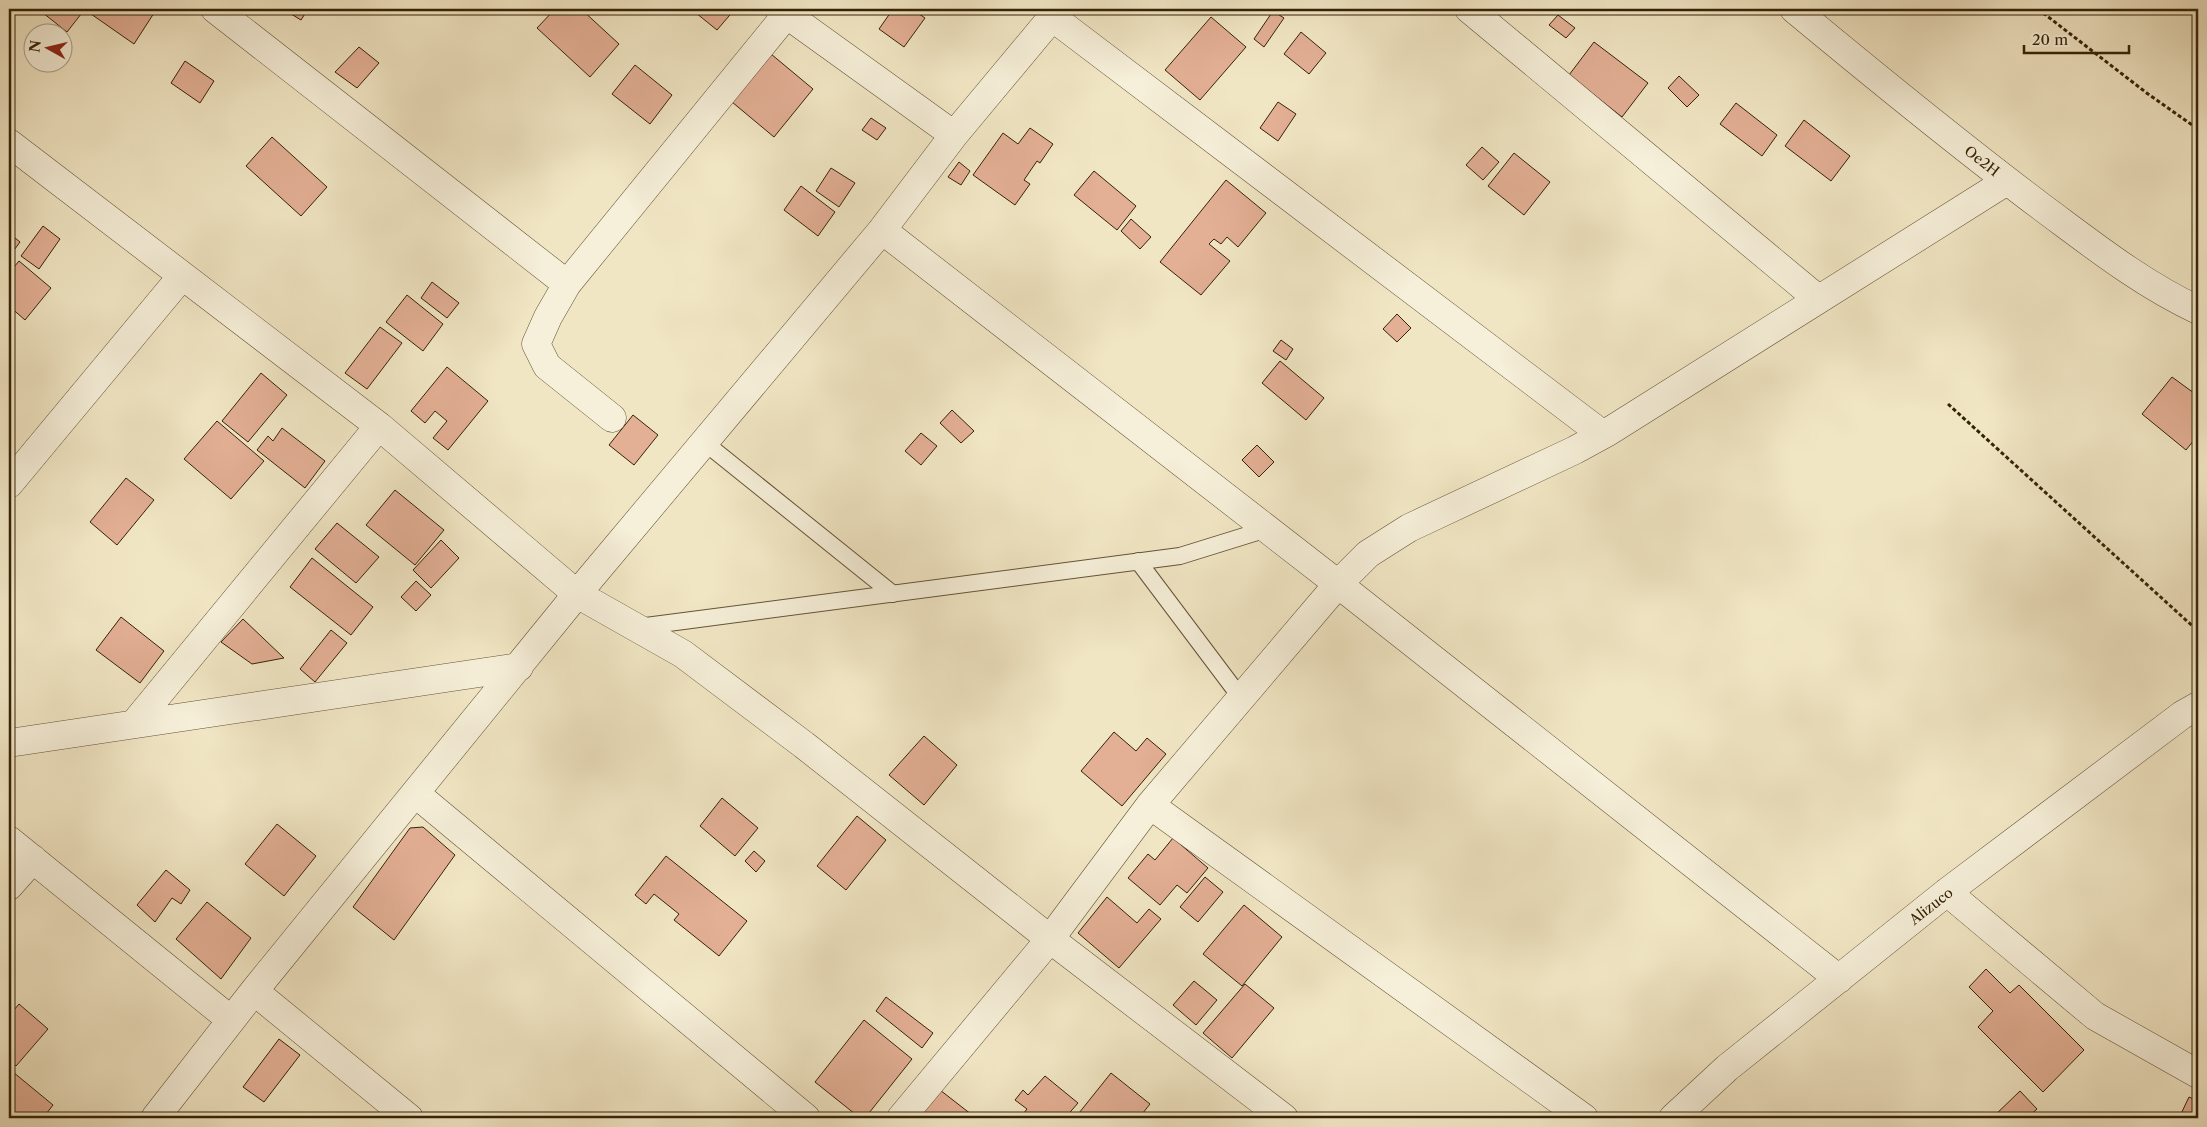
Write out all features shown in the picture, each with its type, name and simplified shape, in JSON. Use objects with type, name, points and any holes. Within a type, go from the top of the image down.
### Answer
[{"type":"street","points":[[215,9],[567,284]]},
{"type":"street","points":[[1469,9],[1818,299]]},
{"type":"street","name":"Oe2H","points":[[1794,9],[1909,105],[2007,181],[2112,259],[2189,306]]},
{"type":"street","points":[[612,418],[547,366],[536,344],[548,317],[567,284],[785,11],[954,135]]},
{"type":"street","points":[[155,1118],[254,991],[577,594],[882,230],[954,135],[1056,13],[1602,434]]},
{"type":"street","points":[[9,143],[379,426],[577,594],[682,654],[797,740],[1050,939],[1284,1118]]},
{"type":"street","points":[[901,1118],[1050,939],[1150,805],[1338,584],[1368,554],[1409,528],[1574,450],[1602,434],[2007,181]]},
{"type":"street","points":[[882,230],[1338,584],[1839,979]]},
{"type":"street","points":[[9,484],[182,276]]},
{"type":"street","points":[[134,724],[379,426]]},
{"type":"street","points":[[9,743],[518,667]]},
{"type":"street","name":"Alizuco","points":[[1673,1118],[1727,1068],[1947,892],[2182,715],[2198,706]]},
{"type":"street","points":[[416,794],[806,1118]]},
{"type":"street","points":[[1150,805],[1584,1118]]},
{"type":"street","points":[[9,840],[231,1020]]},
{"type":"street","points":[[9,886],[33,859]]},
{"type":"street","points":[[1947,892],[2095,1016],[2198,1074]]},
{"type":"street","points":[[254,991],[409,1118]]},
{"type":"lane","points":[[704,442],[893,594]]},
{"type":"lane","points":[[636,628],[1180,556],[1267,529]]},
{"type":"lane","points":[[1138,562],[1241,698]]},
{"type":"path","points":[[2038,9],[2148,94],[2198,129]]},
{"type":"path","points":[[1948,404],[2198,631]]},
{"type":"building","points":[[38,9],[85,9],[72,26],[72,22],[54,22]]},
{"type":"building","points":[[95,9],[148,9],[154,13],[134,44],[91,14]]},
{"type":"building","points":[[294,9],[308,9],[301,20],[291,14]]},
{"type":"building","points":[[555,9],[581,9],[619,44],[590,77],[537,28]]},
{"type":"building","points":[[691,9],[735,9],[717,30]]},
{"type":"building","points":[[893,9],[912,9],[925,18],[904,47],[879,29]]},
{"type":"building","points":[[1273,11],[1284,18],[1264,47],[1254,39]]},
{"type":"building","points":[[1558,15],[1575,28],[1566,38],[1549,25]]},
{"type":"building","points":[[1211,17],[1246,47],[1200,100],[1165,70]]},
{"type":"building","points":[[1301,32],[1326,53],[1309,74],[1284,54]]},
{"type":"building","points":[[1594,42],[1648,83],[1622,117],[1569,75]]},
{"type":"building","points":[[359,47],[379,63],[357,88],[335,72]]},
{"type":"building","points":[[765,49],[813,89],[774,137],[726,97]]},
{"type":"building","points":[[185,61],[214,81],[200,103],[171,83]]},
{"type":"building","points":[[635,65],[672,95],[650,124],[612,94]]},
{"type":"building","points":[[1679,76],[1699,95],[1687,107],[1668,88]]},
{"type":"building","points":[[1278,102],[1296,114],[1278,141],[1260,128]]},
{"type":"building","points":[[1736,103],[1777,135],[1762,156],[1720,124]]},
{"type":"building","points":[[871,118],[886,128],[877,140],[862,130]]},
{"type":"building","points":[[1804,120],[1850,156],[1831,181],[1785,146]]},
{"type":"building","points":[[1030,128],[1053,144],[1040,163],[1037,161],[1024,180],[1030,184],[1015,205],[973,175],[1003,133],[1018,144]]},
{"type":"building","points":[[272,137],[327,187],[301,216],[246,166]]},
{"type":"building","points":[[1482,147],[1499,162],[1483,180],[1466,165]]},
{"type":"building","points":[[1514,153],[1550,182],[1524,215],[1488,186]]},
{"type":"building","points":[[959,162],[970,171],[961,185],[948,177]]},
{"type":"building","points":[[831,168],[855,183],[839,207],[816,191]]},
{"type":"building","points":[[1094,171],[1136,206],[1117,230],[1074,195]]},
{"type":"building","points":[[1226,180],[1266,213],[1238,247],[1227,237],[1221,244],[1214,239],[1209,244],[1230,261],[1201,295],[1160,262]]},
{"type":"building","points":[[801,186],[835,212],[818,236],[784,210]]},
{"type":"building","points":[[1131,219],[1151,237],[1140,249],[1121,231]]},
{"type":"building","points":[[43,226],[60,239],[39,269],[21,256]]},
{"type":"building","points":[[9,233],[20,242],[9,257]]},
{"type":"building","points":[[19,261],[51,288],[25,320],[9,306],[9,273]]},
{"type":"building","points":[[432,282],[459,303],[447,318],[421,298]]},
{"type":"building","points":[[407,295],[443,324],[423,351],[386,322]]},
{"type":"building","points":[[1397,314],[1411,328],[1397,342],[1383,329]]},
{"type":"building","points":[[380,327],[402,343],[367,389],[345,373]]},
{"type":"building","points":[[1281,340],[1293,349],[1286,360],[1273,351]]},
{"type":"building","points":[[1280,361],[1324,398],[1306,420],[1262,383]]},
{"type":"building","points":[[447,367],[488,401],[448,450],[433,438],[447,421],[435,411],[425,423],[411,411]]},
{"type":"building","points":[[261,373],[287,395],[248,442],[222,421]]},
{"type":"building","points":[[2172,377],[2198,396],[2198,435],[2186,450],[2142,414]]},
{"type":"building","points":[[952,410],[974,431],[961,443],[940,423]]},
{"type":"building","points":[[633,415],[658,435],[634,465],[609,445]]},
{"type":"building","points":[[217,421],[264,461],[231,499],[184,459]]},
{"type":"building","points":[[282,428],[325,461],[305,488],[257,450],[268,436],[273,441]]},
{"type":"building","points":[[921,433],[937,446],[921,465],[905,451]]},
{"type":"building","points":[[1257,445],[1274,462],[1259,477],[1242,460]]},
{"type":"building","points":[[126,478],[154,500],[117,545],[90,522]]},
{"type":"building","points":[[395,490],[444,530],[415,565],[366,525]]},
{"type":"building","points":[[337,523],[379,557],[356,583],[315,549]]},
{"type":"building","points":[[441,540],[459,558],[431,588],[413,570]]},
{"type":"building","points":[[312,558],[373,607],[351,635],[290,587]]},
{"type":"building","points":[[416,581],[431,595],[416,611],[401,597]]},
{"type":"building","points":[[121,617],[164,651],[140,683],[96,650]]},
{"type":"building","points":[[243,619],[284,658],[252,664],[221,642]]},
{"type":"building","points":[[331,630],[347,643],[315,682],[300,669]]},
{"type":"building","points":[[1114,732],[1136,751],[1147,738],[1166,754],[1122,806],[1081,771]]},
{"type":"building","points":[[924,736],[957,765],[924,805],[889,775]]},
{"type":"building","points":[[722,798],[758,828],[735,856],[700,826]]},
{"type":"building","points":[[857,816],[886,840],[846,890],[817,866]]},
{"type":"building","points":[[277,824],[316,856],[284,896],[245,864]]},
{"type":"building","points":[[423,827],[455,855],[394,940],[353,907],[410,828]]},
{"type":"building","points":[[1173,838],[1208,868],[1187,893],[1177,885],[1160,905],[1128,878],[1148,854],[1155,860]]},
{"type":"building","points":[[754,851],[765,861],[756,872],[745,861]]},
{"type":"building","points":[[666,856],[747,921],[719,956],[674,920],[679,914],[654,894],[646,904],[635,895]]},
{"type":"building","points":[[166,870],[190,890],[181,904],[172,898],[155,922],[137,905]]},
{"type":"building","points":[[1205,877],[1223,892],[1198,922],[1180,907]]},
{"type":"building","points":[[1107,897],[1137,923],[1149,909],[1161,919],[1119,968],[1078,933]]},
{"type":"building","points":[[207,902],[251,938],[221,979],[176,939]]},
{"type":"building","points":[[1244,905],[1282,937],[1242,986],[1203,954]]},
{"type":"building","points":[[1986,969],[2010,993],[2019,985],[2084,1050],[2043,1092],[1978,1027],[1993,1011],[1969,987]]},
{"type":"building","points":[[1194,981],[1217,1000],[1196,1025],[1173,1005]]},
{"type":"building","points":[[1245,984],[1274,1008],[1232,1058],[1203,1033]]},
{"type":"building","points":[[886,997],[933,1033],[922,1048],[876,1011]]},
{"type":"building","points":[[19,1004],[48,1029],[16,1066],[9,1059],[9,1016]]},
{"type":"building","points":[[864,1020],[912,1059],[865,1118],[860,1118],[815,1082]]},
{"type":"building","points":[[279,1039],[300,1055],[264,1102],[243,1087]]},
{"type":"building","points":[[13,1072],[53,1105],[43,1118],[9,1118],[9,1077]]},
{"type":"building","points":[[1111,1073],[1150,1104],[1139,1118],[1075,1118]]},
{"type":"building","points":[[1045,1076],[1078,1103],[1065,1118],[1020,1118],[1027,1109],[1015,1100],[1023,1090],[1028,1095]]},
{"type":"building","points":[[940,1090],[976,1118],[918,1118]]},
{"type":"building","points":[[2020,1091],[2037,1109],[2027,1118],[1992,1118]]},
{"type":"building","points":[[2189,1097],[2198,1101],[2198,1118],[2179,1118]]}]
